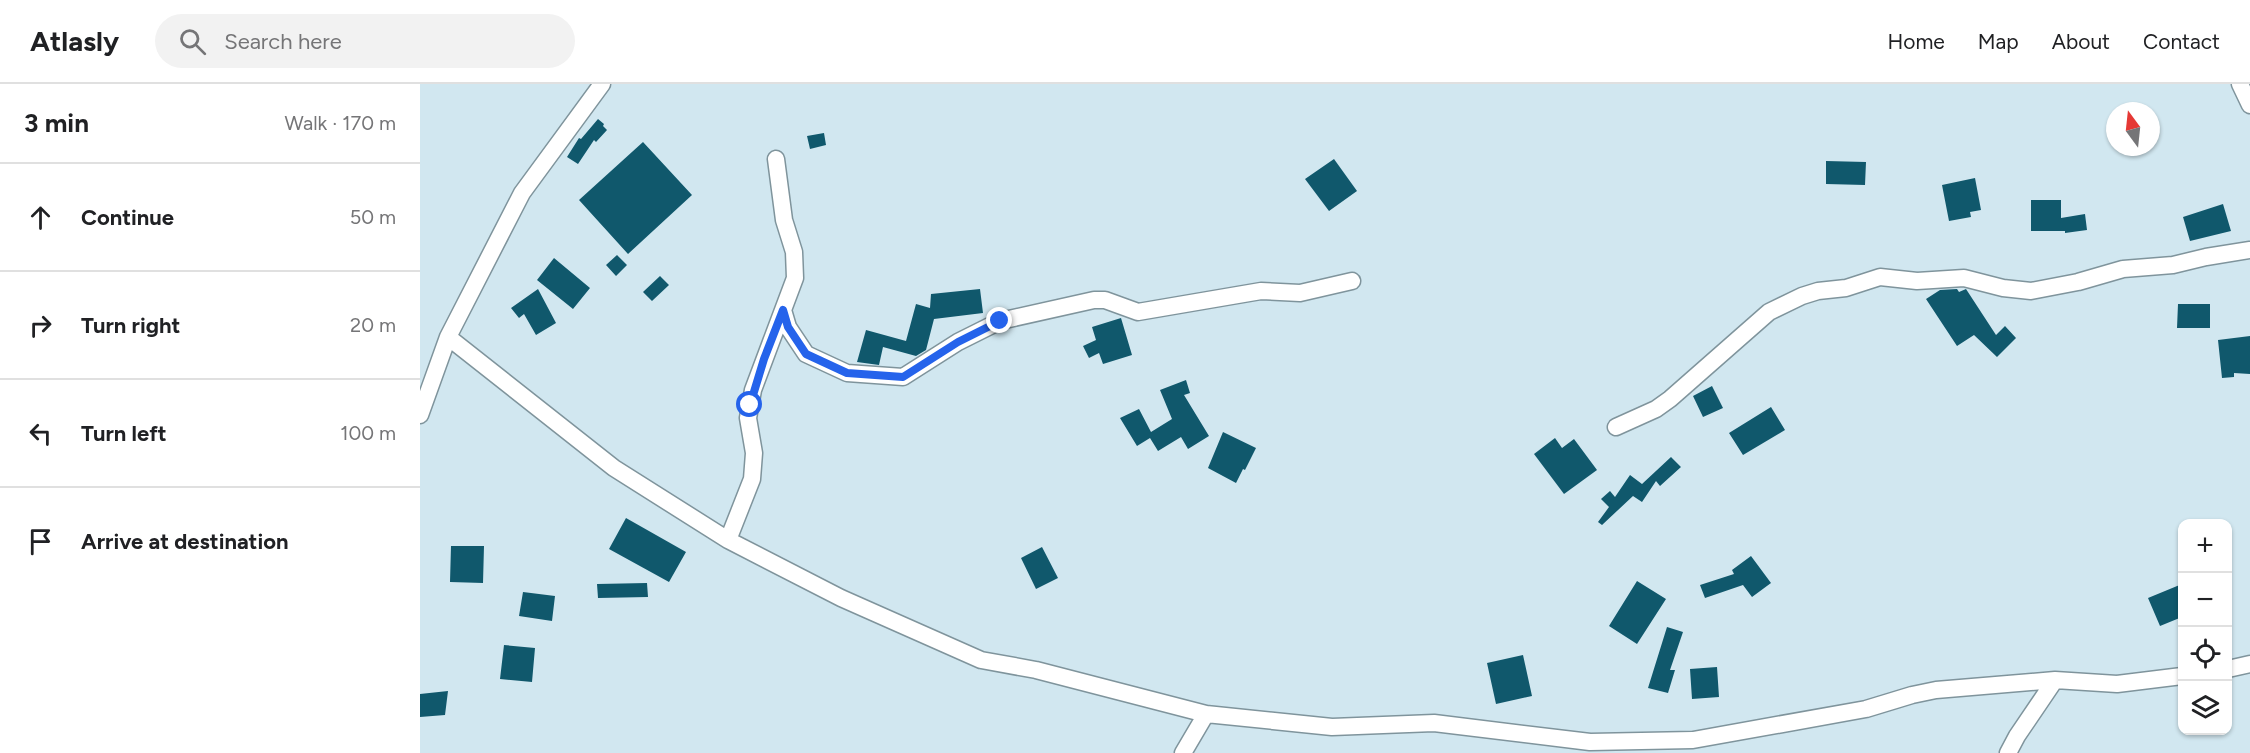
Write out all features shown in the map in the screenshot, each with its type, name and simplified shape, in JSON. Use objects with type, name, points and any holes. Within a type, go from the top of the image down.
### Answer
[{"type":"street","points":[[420,416],[448,337],[522,193],[602,84]]},
{"type":"street","points":[[2240,84],[2250,105]]},
{"type":"street","points":[[728,540],[752,479],[754,453],[748,418],[753,390],[795,278],[794,252],[784,220],[776,159]]},
{"type":"street","points":[[1616,427],[1656,409],[1670,399],[1769,312],[1784,303],[1818,291],[1846,288],[1880,277],[1917,280],[1964,278],[2003,288],[2031,291],[2078,282],[2123,269],[2173,266],[2206,257],[2250,250]]},
{"type":"street","points":[[783,310],[788,327],[806,354],[847,373],[903,377],[958,342],[1000,321],[1094,300],[1105,300],[1138,312],[1261,291],[1300,293],[1352,281]]},
{"type":"street","points":[[448,337],[614,468],[728,540],[841,598],[981,660],[1036,670],[1206,714],[1332,727],[1434,723],[1619,747],[1693,740],[1866,709],[1936,690],[2055,680],[2117,684],[2178,676]]},
{"type":"street","points":[[2232,668],[2250,663]]},
{"type":"street","points":[[2008,753],[2055,680]]},
{"type":"street","points":[[1183,753],[1206,714]]},
{"type":"building","points":[[598,119],[607,130],[596,142],[594,140],[578,164],[567,157],[579,138],[581,139]]},
{"type":"building","points":[[824,133],[826,145],[810,149],[807,136]]},
{"type":"building","points":[[643,142],[692,195],[628,254],[579,200]]},
{"type":"building","points":[[1334,159],[1357,191],[1329,211],[1305,179]]},
{"type":"building","points":[[1826,161],[1866,162],[1865,185],[1826,184]]},
{"type":"building","points":[[1975,178],[1981,210],[1970,212],[1971,217],[1949,221],[1942,185]]},
{"type":"building","points":[[2031,200],[2061,200],[2061,218],[2085,214],[2087,230],[2065,233],[2065,231],[2031,231]]},
{"type":"building","points":[[2223,204],[2231,231],[2190,241],[2183,217]]},
{"type":"building","points":[[617,255],[627,265],[616,276],[606,265]]},
{"type":"building","points":[[554,258],[590,288],[573,309],[537,280]]},
{"type":"building","points":[[660,276],[669,285],[652,301],[643,292]]},
{"type":"building","points":[[538,289],[556,323],[536,335],[524,314],[519,318],[511,308]]},
{"type":"building","points":[[980,289],[983,313],[934,319],[926,350],[916,356],[883,347],[879,365],[857,362],[866,330],[906,341],[916,304],[930,308],[931,294]]},
{"type":"building","points":[[1957,289],[1959,292],[1966,289],[1996,335],[2005,326],[2016,338],[1997,357],[1974,335],[1957,346],[1926,299],[1940,290]]},
{"type":"building","points":[[2178,304],[2210,304],[2210,328],[2177,328]]},
{"type":"building","points":[[1121,318],[1132,355],[1103,364],[1099,353],[1089,358],[1083,346],[1096,340],[1092,327]]},
{"type":"building","points":[[2250,336],[2250,374],[2234,373],[2234,377],[2222,378],[2218,340]]},
{"type":"building","points":[[1186,380],[1190,393],[1184,395],[1209,436],[1188,449],[1181,437],[1158,451],[1150,438],[1137,446],[1120,418],[1139,409],[1151,432],[1172,419],[1160,390]]},
{"type":"building","points":[[1712,386],[1723,408],[1703,417],[1693,396]]},
{"type":"building","points":[[1771,407],[1785,430],[1743,455],[1729,433]]},
{"type":"building","points":[[1223,432],[1256,448],[1236,483],[1208,468]]},
{"type":"building","points":[[1555,438],[1562,448],[1574,439],[1597,470],[1564,494],[1534,454]]},
{"type":"building","points":[[1671,457],[1681,467],[1660,486],[1656,481],[1642,502],[1633,496],[1602,525],[1598,522],[1609,507],[1601,499],[1610,491],[1615,497],[1630,475],[1642,484]]},
{"type":"building","points":[[626,518],[686,552],[669,582],[609,549]]},
{"type":"building","points":[[451,546],[484,546],[483,583],[450,582]]},
{"type":"building","points":[[1042,547],[1058,578],[1036,589],[1021,558]]},
{"type":"building","points":[[1751,556],[1771,583],[1752,597],[1743,585],[1705,598],[1700,585],[1734,574],[1732,570]]},
{"type":"building","points":[[1637,581],[1666,599],[1637,644],[1609,626]]},
{"type":"building","points":[[647,583],[648,597],[598,598],[597,584]]},
{"type":"building","points":[[2178,586],[2178,619],[2160,626],[2148,598]]},
{"type":"building","points":[[523,592],[555,596],[552,621],[519,616]]},
{"type":"building","points":[[1667,627],[1683,632],[1670,670],[1675,670],[1668,693],[1648,688]]},
{"type":"building","points":[[504,645],[535,648],[532,682],[500,679]]},
{"type":"building","points":[[1523,655],[1532,696],[1496,704],[1487,663]]},
{"type":"building","points":[[1717,667],[1719,697],[1692,699],[1690,669]]},
{"type":"building","points":[[448,691],[445,715],[420,717],[420,694]]},
{"type":"route","points":[[750,405],[753,390],[783,310],[788,327],[806,354],[847,373],[903,377],[958,342],[1000,321]]}]
